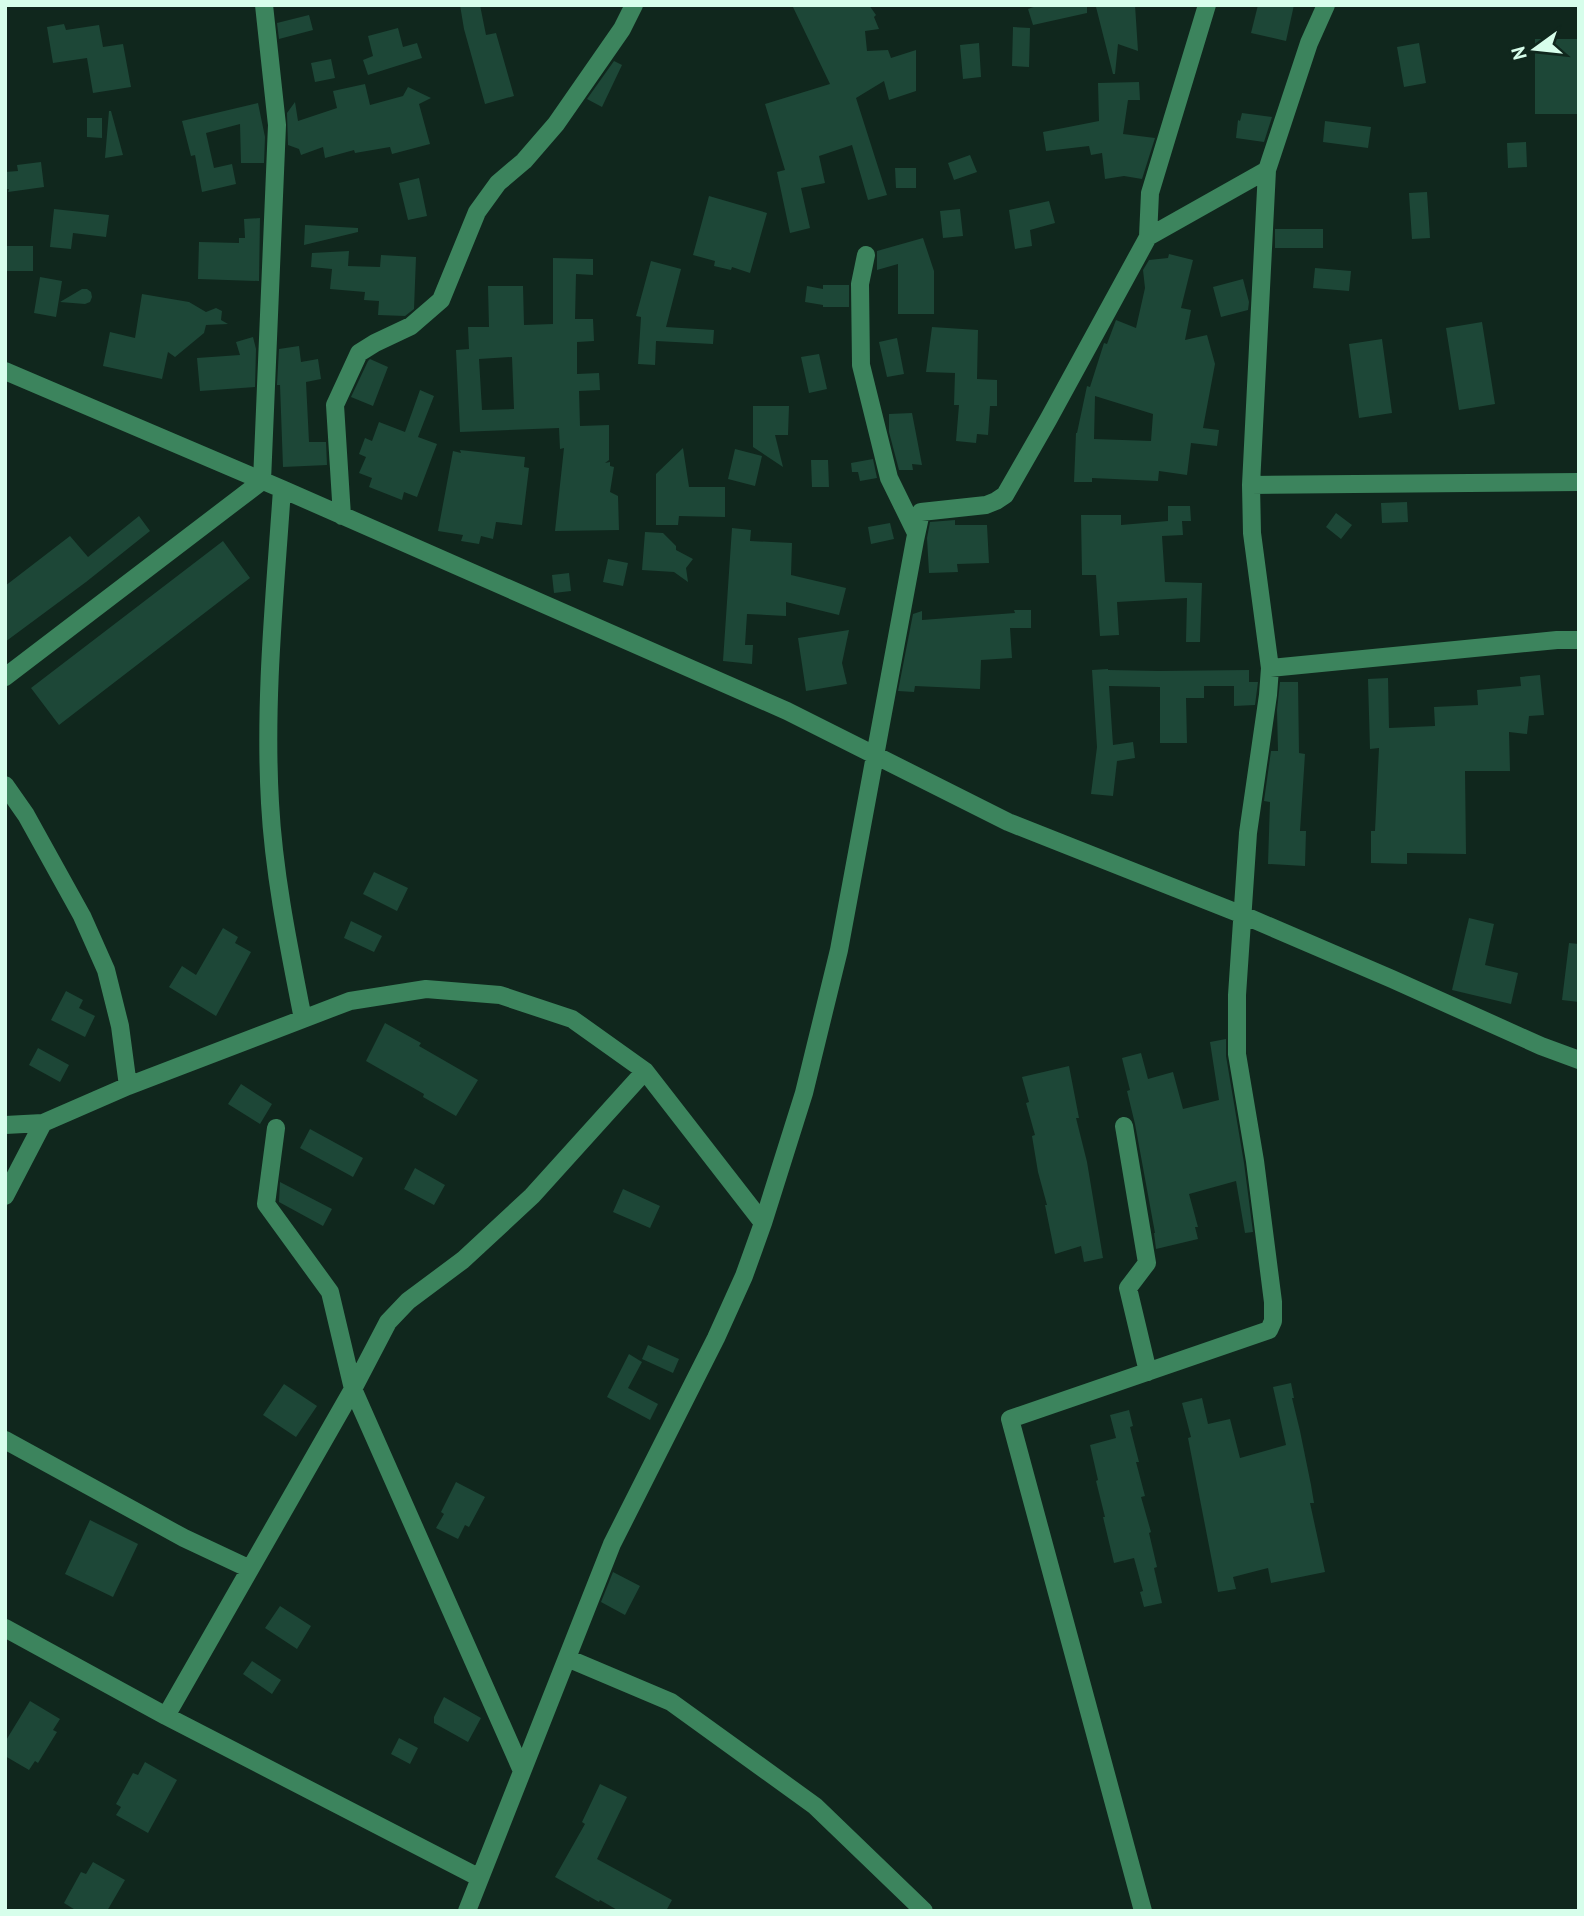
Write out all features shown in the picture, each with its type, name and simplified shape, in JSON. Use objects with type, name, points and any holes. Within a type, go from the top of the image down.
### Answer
[{"type":"street","points":[[262,481],[277,125],[264,5]]},
{"type":"street","points":[[342,516],[335,405],[359,353],[411,326],[441,300],[477,212],[498,183],[524,162],[556,124],[622,29],[634,5]]},
{"type":"street","points":[[467,1911],[612,1544],[716,1338],[744,1276],[762,1223],[804,1093],[839,950],[921,512],[986,505],[996,501],[1004,495],[1048,420],[1148,237],[1150,192],[1207,5]]},
{"type":"street","points":[[1143,1911],[1010,1419],[1269,1330],[1273,1321],[1273,1302],[1255,1161],[1237,1054],[1237,995],[1248,833],[1270,668],[1252,533],[1251,485],[1267,170],[1309,43],[1326,5]]},
{"type":"street","points":[[1148,237],[1267,170]]},
{"type":"street","points":[[866,255],[860,284],[862,365],[889,478],[916,533]]},
{"type":"street","points":[[5,371],[282,489],[787,711],[1007,822],[1243,915],[1541,1046],[1579,1060]]},
{"type":"street","points":[[5,677],[262,481]]},
{"type":"street","points":[[1251,485],[1579,482]]},
{"type":"street","points":[[282,489],[268,713],[270,805],[282,911],[303,1019]]},
{"type":"street","points":[[1270,668],[1579,640]]},
{"type":"street","points":[[5,785],[26,815],[82,916],[106,970],[120,1026],[128,1086]]},
{"type":"street","points":[[5,1125],[43,1122],[128,1086],[350,1001],[426,989],[500,995],[572,1019],[645,1071],[762,1223]]},
{"type":"street","points":[[166,1716],[353,1389],[388,1322],[408,1301],[463,1260],[532,1196],[645,1071]]},
{"type":"street","points":[[5,1196],[43,1122]]},
{"type":"street","points":[[1124,1126],[1147,1263],[1128,1288],[1148,1372]]},
{"type":"street","points":[[276,1128],[267,1204],[330,1292],[353,1389],[522,1772]]},
{"type":"street","points":[[5,1440],[184,1538],[250,1569]]},
{"type":"street","points":[[5,1628],[166,1716],[480,1878]]},
{"type":"street","points":[[567,1658],[671,1702],[815,1806],[924,1911]]},
{"type":"building","points":[[460,5],[480,5],[486,35],[496,33],[514,96],[485,104]]},
{"type":"building","points":[[792,5],[869,5],[876,15],[874,17],[879,29],[865,31],[867,51],[888,50],[891,58],[916,50],[916,91],[889,100],[884,81],[856,98],[887,195],[868,200],[852,145],[819,156],[825,183],[801,188],[810,228],[790,233],[777,172],[785,170],[765,104],[830,84]]},
{"type":"building","points":[[1039,5],[1087,5],[1087,13],[1033,25],[1028,9]]},
{"type":"building","points":[[1135,5],[1138,51],[1118,44],[1113,74],[1096,7]]},
{"type":"building","points":[[1258,5],[1294,5],[1286,41],[1251,33]]},
{"type":"building","points":[[309,15],[313,30],[279,39],[277,23]]},
{"type":"building","points":[[64,24],[66,30],[99,25],[103,47],[123,44],[131,87],[93,93],[87,58],[53,63],[47,27]]},
{"type":"building","points":[[1013,27],[1030,28],[1029,67],[1012,66]]},
{"type":"building","points":[[398,28],[403,47],[417,43],[422,58],[368,75],[363,60],[373,56],[368,36]]},
{"type":"building","points":[[1535,39],[1579,39],[1579,114],[1535,114]]},
{"type":"building","points":[[979,43],[981,77],[963,79],[960,45]]},
{"type":"building","points":[[1419,43],[1426,83],[1404,87],[1397,47]]},
{"type":"building","points":[[331,59],[335,78],[315,82],[311,63]]},
{"type":"building","points":[[614,61],[622,65],[602,107],[587,99]]},
{"type":"building","points":[[1139,82],[1140,100],[1128,100],[1123,134],[1155,138],[1142,179],[1124,176],[1105,179],[1102,153],[1091,155],[1089,146],[1046,151],[1043,132],[1099,121],[1098,83]]},
{"type":"building","points":[[365,84],[370,105],[403,96],[408,87],[431,98],[419,104],[430,144],[392,154],[390,147],[355,153],[354,150],[325,158],[323,147],[301,155],[299,149],[288,145],[287,113],[295,102],[298,121],[337,108],[333,91]]},
{"type":"building","points":[[258,103],[265,137],[264,163],[241,163],[240,124],[206,133],[214,168],[232,164],[236,184],[202,192],[195,155],[191,156],[182,121]]},
{"type":"building","points":[[109,111],[123,155],[105,158]]},
{"type":"building","points":[[1242,113],[1272,117],[1264,142],[1236,138],[1238,120],[1240,121]]},
{"type":"building","points":[[87,118],[102,118],[102,138],[87,137]]},
{"type":"building","points":[[1325,121],[1371,127],[1368,148],[1323,142]]},
{"type":"building","points":[[1526,142],[1527,167],[1508,168],[1507,143]]},
{"type":"building","points":[[970,155],[977,172],[954,180],[948,163]]},
{"type":"building","points":[[41,162],[44,187],[8,192],[9,189],[5,189],[5,172],[18,171],[17,165]]},
{"type":"building","points":[[895,168],[916,168],[916,188],[896,188]]},
{"type":"building","points":[[419,178],[427,216],[408,220],[399,183]]},
{"type":"building","points":[[1427,192],[1430,238],[1412,239],[1409,193]]},
{"type":"building","points":[[709,196],[767,213],[750,273],[732,267],[731,270],[714,266],[715,261],[693,255]]},
{"type":"building","points":[[1049,201],[1055,223],[1030,230],[1032,246],[1015,249],[1009,210]]},
{"type":"building","points":[[54,209],[109,215],[106,237],[73,233],[71,249],[50,247]]},
{"type":"building","points":[[960,209],[963,236],[943,238],[940,211]]},
{"type":"building","points":[[260,218],[259,281],[198,279],[199,242],[239,243],[239,238],[245,238],[244,219]]},
{"type":"building","points":[[305,225],[358,228],[358,232],[304,245]]},
{"type":"building","points":[[1275,229],[1323,229],[1323,248],[1275,248]]},
{"type":"building","points":[[923,238],[934,271],[934,314],[898,314],[898,264],[877,270],[877,251]]},
{"type":"building","points":[[5,246],[33,246],[33,271],[6,271]]},
{"type":"building","points":[[349,251],[348,266],[380,267],[381,255],[416,257],[414,309],[405,316],[378,315],[379,301],[364,300],[365,292],[330,289],[332,269],[311,267],[312,253]]},
{"type":"building","points":[[1169,254],[1193,260],[1181,308],[1191,310],[1185,340],[1207,335],[1215,364],[1203,428],[1219,430],[1217,446],[1191,443],[1187,475],[1159,471],[1158,481],[1092,478],[1092,482],[1074,482],[1076,433],[1087,386],[1090,387],[1104,343],[1107,344],[1116,320],[1136,328],[1145,288],[1143,270],[1149,260],[1168,258]],"holes":[[[1095,396],[1153,414],[1151,441],[1094,439]]]},
{"type":"building","points":[[553,258],[593,259],[593,275],[576,274],[575,319],[593,319],[594,341],[577,342],[577,374],[599,373],[600,390],[579,391],[580,426],[609,425],[609,460],[605,463],[610,462],[610,466],[614,467],[610,492],[618,496],[619,530],[555,531],[564,448],[560,449],[559,428],[460,432],[456,350],[469,349],[468,327],[489,327],[488,286],[523,286],[524,325],[553,324]],"holes":[[[512,357],[514,409],[482,410],[479,359]]]},
{"type":"building","points":[[651,261],[681,269],[666,327],[714,330],[713,344],[656,341],[655,365],[638,364],[641,317],[636,316]]},
{"type":"building","points":[[1315,268],[1351,271],[1349,291],[1313,288]]},
{"type":"building","points":[[40,277],[62,281],[56,317],[34,313]]},
{"type":"building","points":[[1243,279],[1249,302],[1248,310],[1221,317],[1213,287]]},
{"type":"building","points":[[823,285],[849,285],[849,307],[823,307],[805,302],[807,286],[823,289]]},
{"type":"building","points":[[82,289],[91,292],[90,302],[60,302]]},
{"type":"building","points":[[142,294],[189,302],[206,312],[216,308],[222,311],[221,320],[228,324],[206,325],[204,333],[175,357],[168,352],[162,379],[103,366],[110,332],[135,338]]},
{"type":"building","points":[[1482,322],[1495,404],[1459,410],[1446,328]]},
{"type":"building","points":[[932,327],[978,330],[977,379],[997,380],[997,406],[990,406],[988,435],[977,434],[976,443],[956,441],[959,405],[954,405],[955,373],[926,372]]},
{"type":"building","points":[[253,337],[256,349],[255,387],[200,391],[197,358],[240,355],[236,342]]},
{"type":"building","points":[[897,338],[904,374],[887,377],[879,342]]},
{"type":"building","points":[[1382,339],[1392,413],[1359,418],[1349,344]]},
{"type":"building","points":[[299,346],[301,362],[318,359],[321,379],[306,382],[309,442],[326,442],[327,465],[283,467],[280,385],[277,385],[279,349]]},
{"type":"building","points":[[819,354],[827,389],[809,393],[801,357]]},
{"type":"building","points":[[370,359],[388,367],[373,406],[351,397]]},
{"type":"building","points":[[420,390],[434,396],[418,437],[437,444],[417,497],[404,492],[402,500],[369,487],[372,478],[359,473],[366,457],[359,454],[365,438],[372,441],[379,422],[405,432]]},
{"type":"building","points":[[753,406],[789,406],[788,435],[775,435],[783,467],[753,447]]},
{"type":"building","points":[[912,413],[922,465],[912,464],[913,470],[899,470],[889,432],[889,414]]},
{"type":"building","points":[[683,448],[689,487],[725,487],[725,517],[679,516],[678,525],[656,525],[656,474]]},
{"type":"building","points":[[735,449],[762,456],[755,486],[728,479]]},
{"type":"building","points":[[460,450],[525,457],[524,467],[529,468],[522,525],[496,522],[493,539],[481,536],[479,544],[461,541],[463,535],[438,531],[453,451],[461,453]]},
{"type":"building","points":[[873,459],[877,478],[860,481],[858,472],[852,472],[851,463]]},
{"type":"building","points":[[811,460],[828,460],[829,487],[812,487]]},
{"type":"building","points":[[1407,502],[1408,522],[1382,523],[1381,503]]},
{"type":"building","points":[[1168,506],[1190,506],[1191,521],[1182,521],[1183,535],[1162,536],[1165,582],[1202,583],[1200,642],[1186,642],[1187,598],[1117,602],[1119,635],[1100,636],[1096,575],[1082,575],[1081,515],[1121,515],[1121,525],[1168,521]]},
{"type":"building","points":[[1336,513],[1352,525],[1341,539],[1326,527]]},
{"type":"building","points":[[139,516],[150,531],[5,642],[5,586],[70,536],[88,557]]},
{"type":"building","points":[[955,520],[955,525],[987,525],[989,563],[957,564],[958,572],[929,573],[927,538],[930,522]]},
{"type":"building","points":[[890,523],[894,539],[871,544],[868,527]]},
{"type":"building","points":[[732,528],[751,530],[750,541],[792,543],[791,575],[846,588],[839,615],[786,602],[786,616],[747,614],[745,645],[753,645],[752,664],[723,661]]},
{"type":"building","points":[[645,532],[663,533],[676,546],[676,550],[693,559],[686,568],[688,582],[674,572],[642,570]]},
{"type":"building","points":[[223,541],[250,578],[59,725],[31,688]]},
{"type":"building","points":[[608,559],[628,563],[623,586],[603,582]]},
{"type":"building","points":[[569,573],[571,591],[554,593],[552,575]]},
{"type":"building","points":[[1014,610],[1031,610],[1031,628],[1010,628],[1012,658],[981,660],[980,689],[915,686],[914,692],[898,691],[913,614],[922,611],[922,620],[1015,613]]},
{"type":"building","points":[[849,630],[842,663],[847,684],[806,691],[798,638]]},
{"type":"building","points":[[1092,670],[1249,670],[1249,682],[1258,682],[1255,705],[1234,706],[1234,686],[1204,686],[1204,698],[1186,698],[1187,743],[1160,743],[1160,687],[1109,686],[1113,745],[1133,742],[1135,758],[1117,761],[1113,796],[1091,794],[1097,747]]},
{"type":"building","points":[[1540,675],[1544,715],[1529,716],[1527,734],[1509,732],[1510,771],[1465,771],[1466,854],[1407,853],[1407,864],[1371,863],[1371,831],[1375,831],[1379,748],[1370,749],[1368,679],[1388,678],[1389,728],[1435,726],[1434,707],[1478,705],[1477,690],[1521,686],[1520,677]]},
{"type":"building","points":[[1280,682],[1298,682],[1299,753],[1305,754],[1300,831],[1306,831],[1305,866],[1268,864],[1270,802],[1264,801],[1271,751],[1278,751],[1277,710]]},
{"type":"building","points":[[374,872],[408,888],[397,911],[363,894]]},
{"type":"building","points":[[1469,918],[1494,924],[1485,965],[1518,973],[1511,1004],[1452,990]]},
{"type":"building","points":[[351,921],[382,936],[374,952],[344,938]]},
{"type":"building","points":[[223,928],[238,937],[235,943],[251,952],[216,1016],[169,987],[182,966],[196,975]]},
{"type":"building","points":[[1569,943],[1579,944],[1579,1002],[1562,1000]]},
{"type":"building","points":[[66,991],[83,1000],[79,1008],[95,1016],[85,1037],[51,1020]]},
{"type":"building","points":[[385,1023],[478,1080],[456,1116],[366,1061]]},
{"type":"building","points":[[1226,1039],[1226,1056],[1253,1232],[1245,1233],[1236,1181],[1189,1194],[1198,1227],[1195,1227],[1198,1239],[1156,1249],[1127,1091],[1130,1090],[1122,1058],[1141,1053],[1148,1079],[1173,1072],[1183,1109],[1219,1100],[1210,1042]]},
{"type":"building","points":[[38,1048],[69,1065],[60,1082],[29,1065]]},
{"type":"building","points":[[1069,1066],[1079,1118],[1076,1118],[1087,1162],[1103,1258],[1084,1262],[1081,1246],[1055,1254],[1047,1205],[1038,1172],[1032,1136],[1035,1135],[1026,1103],[1029,1102],[1022,1077]]},
{"type":"building","points":[[241,1084],[272,1104],[260,1124],[228,1104]]},
{"type":"building","points":[[310,1129],[363,1158],[353,1177],[300,1148]]},
{"type":"building","points":[[415,1168],[445,1185],[434,1205],[404,1189]]},
{"type":"building","points":[[280,1182],[332,1209],[323,1226],[279,1202]]},
{"type":"building","points":[[623,1189],[660,1206],[650,1228],[613,1212]]},
{"type":"building","points":[[648,1345],[679,1359],[673,1373],[642,1359]]},
{"type":"building","points":[[629,1354],[642,1362],[628,1388],[658,1404],[650,1420],[607,1397]]},
{"type":"building","points":[[1291,1383],[1314,1503],[1310,1503],[1325,1572],[1271,1583],[1268,1568],[1233,1577],[1236,1589],[1218,1592],[1188,1438],[1191,1437],[1182,1403],[1202,1398],[1208,1424],[1230,1419],[1240,1458],[1286,1445],[1273,1387]]},
{"type":"building","points":[[284,1384],[317,1406],[296,1437],[263,1415]]},
{"type":"building","points":[[1129,1410],[1133,1426],[1130,1427],[1139,1462],[1136,1462],[1145,1496],[1141,1497],[1151,1532],[1149,1533],[1157,1567],[1154,1568],[1162,1603],[1144,1607],[1140,1592],[1143,1591],[1134,1558],[1114,1563],[1090,1445],[1116,1438],[1110,1415]]},
{"type":"building","points":[[456,1482],[485,1497],[469,1527],[465,1525],[458,1539],[436,1528]]},
{"type":"building","points":[[90,1520],[138,1544],[113,1597],[65,1574]]},
{"type":"building","points":[[613,1572],[640,1586],[625,1615],[601,1602]]},
{"type":"building","points":[[280,1606],[311,1626],[297,1649],[265,1628]]},
{"type":"building","points":[[252,1661],[281,1680],[272,1694],[243,1674]]},
{"type":"building","points":[[444,1697],[481,1718],[468,1742],[434,1723],[434,1717]]},
{"type":"building","points":[[30,1701],[60,1719],[53,1730],[57,1732],[38,1763],[35,1761],[29,1770],[5,1756],[5,1742]]},
{"type":"building","points":[[399,1738],[418,1748],[410,1764],[391,1754]]},
{"type":"building","points":[[145,1762],[177,1780],[148,1833],[116,1815],[121,1807],[116,1804],[133,1773],[138,1775]]},
{"type":"building","points":[[600,1784],[627,1797],[597,1859],[672,1900],[666,1911],[619,1911],[555,1877],[585,1824],[582,1822]]},
{"type":"building","points":[[93,1862],[125,1880],[107,1911],[77,1911],[64,1903],[81,1872],[86,1874]]}]
